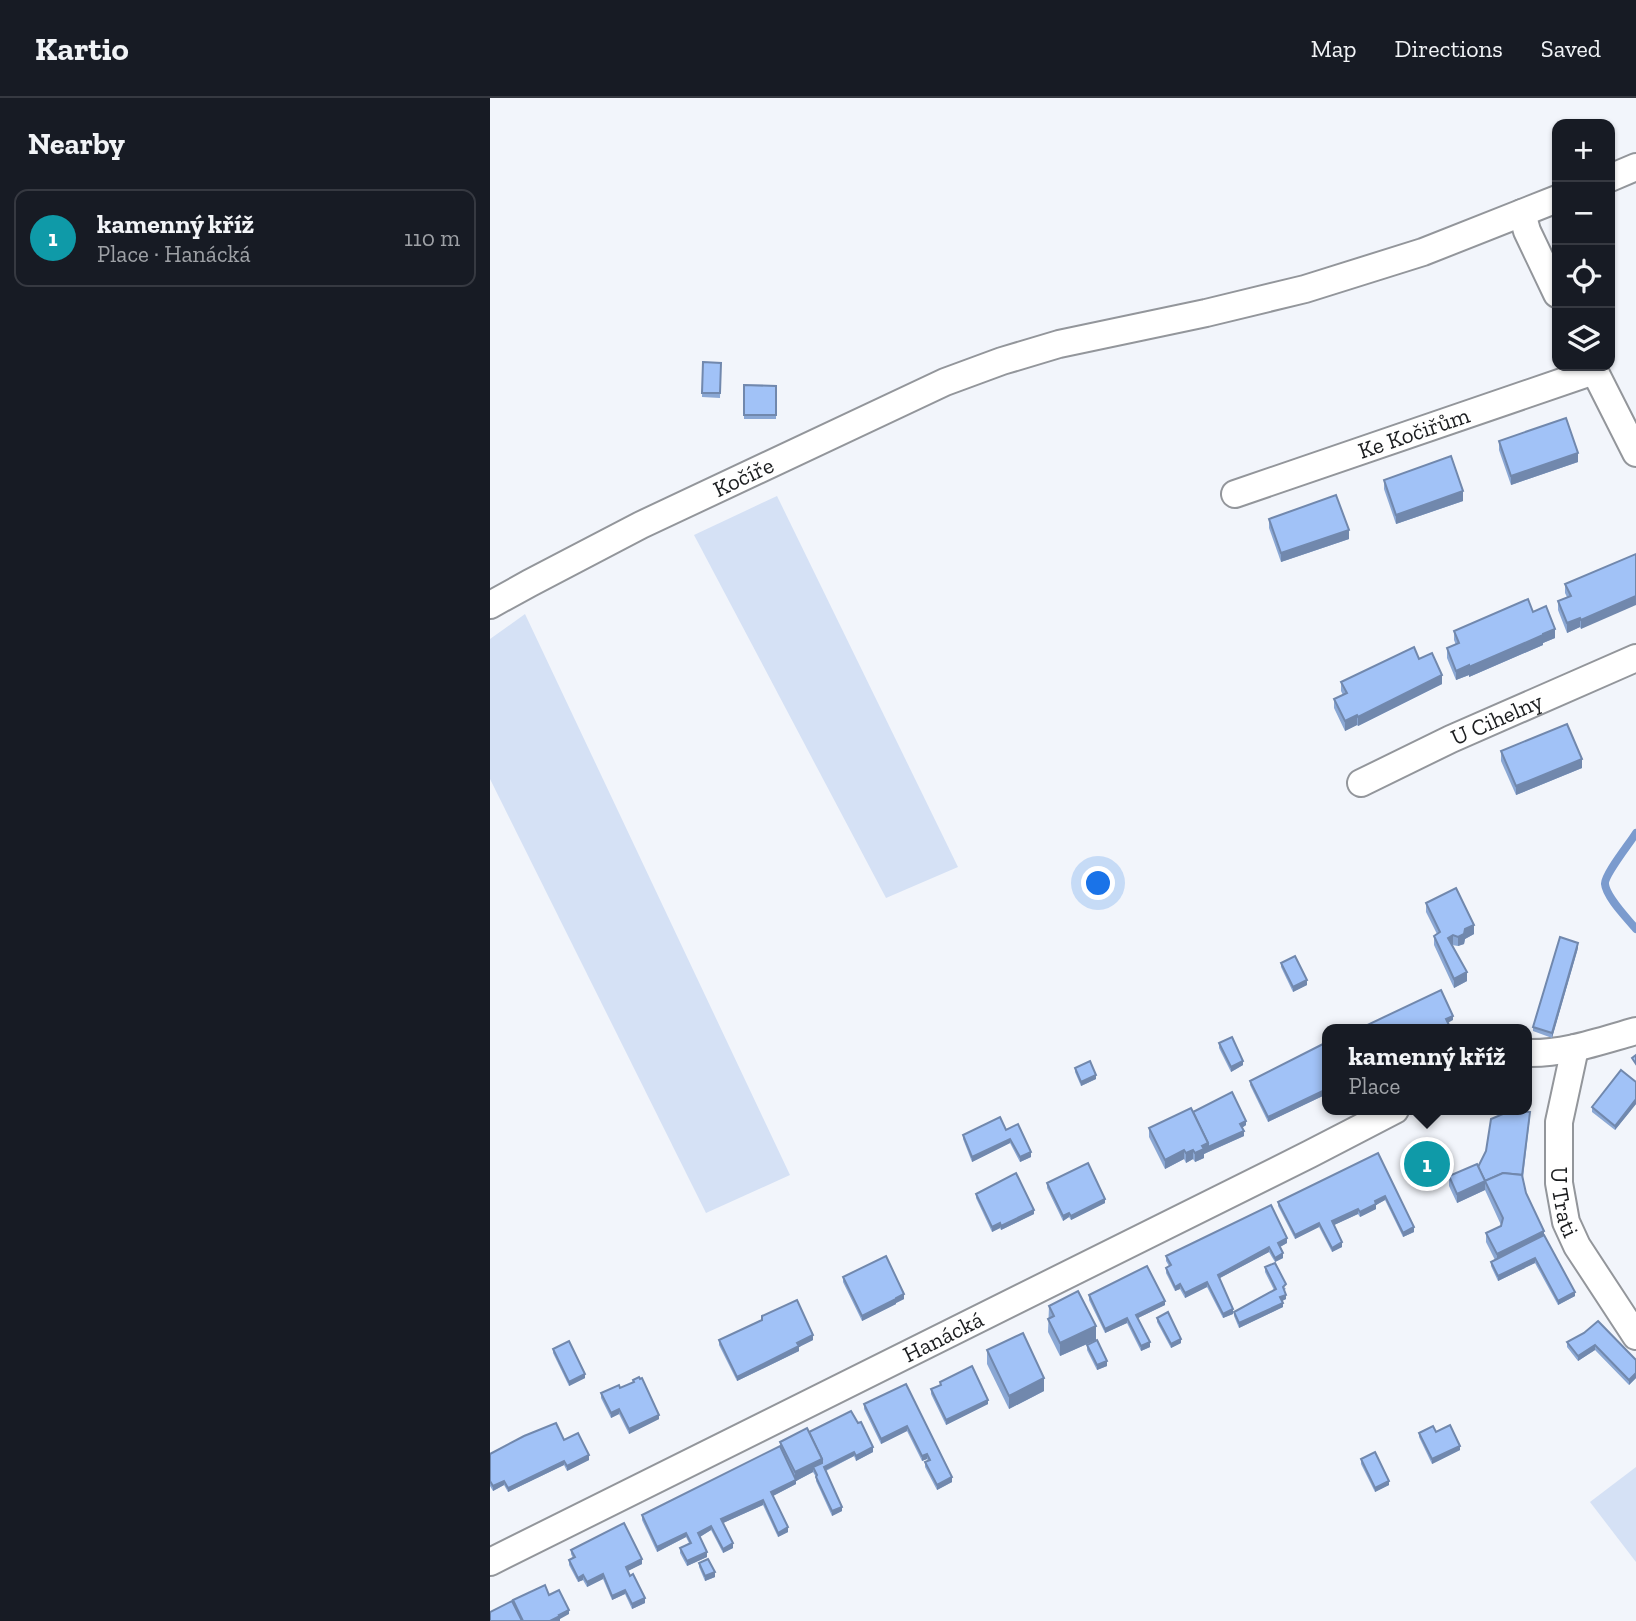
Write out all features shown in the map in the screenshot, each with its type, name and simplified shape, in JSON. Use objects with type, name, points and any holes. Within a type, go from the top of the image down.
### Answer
[{"type":"street","points":[[1615,176],[1636,167]]},
{"type":"street","name":"Kočíře","points":[[490,606],[628,532],[945,382],[1059,344],[1305,289],[1423,252],[1552,201]]},
{"type":"street","points":[[1522,213],[1530,238],[1552,284]]},
{"type":"street","name":"Ke Kočiřům","points":[[1235,494],[1584,371]]},
{"type":"street","points":[[1595,371],[1636,453]]},
{"type":"street","name":"U Cihelny","points":[[1361,783],[1451,739],[1636,658]]},
{"type":"street","points":[[1532,1052],[1575,1048],[1636,1031]]},
{"type":"street","name":"U Trati","points":[[1575,1048],[1559,1122],[1559,1183],[1566,1222],[1577,1246],[1636,1336]]},
{"type":"street","name":"Hanácká","points":[[490,1562],[1385,1115]]},
{"type":"shaded area","points":[[777,496],[958,867],[886,898],[694,535]]},
{"type":"shaded area","points":[[525,614],[790,1175],[706,1213],[490,779],[490,639]]},
{"type":"shaded area","points":[[1636,1467],[1636,1562],[1590,1502]]},
{"type":"building","points":[[703,362],[721,363],[720,393],[702,393]]},
{"type":"building","points":[[744,385],[776,386],[776,415],[744,415]]},
{"type":"building","points":[[1566,418],[1578,453],[1511,476],[1499,441]]},
{"type":"building","points":[[1451,456],[1463,491],[1396,515],[1384,480]]},
{"type":"building","points":[[1336,495],[1349,530],[1281,553],[1269,519]]},
{"type":"building","points":[[1636,554],[1636,596],[1581,620],[1580,618],[1567,623],[1558,601],[1571,596],[1565,584]]},
{"type":"building","points":[[1528,599],[1533,612],[1546,606],[1555,629],[1456,671],[1447,648],[1459,643],[1454,631]]},
{"type":"building","points":[[1414,647],[1419,659],[1432,653],[1442,675],[1345,721],[1334,699],[1347,693],[1341,682]]},
{"type":"building","points":[[1567,724],[1582,759],[1516,786],[1501,751]]},
{"type":"building","points":[[1456,888],[1474,925],[1465,929],[1464,934],[1458,937],[1453,935],[1448,938],[1467,972],[1454,979],[1434,936],[1440,932],[1426,903]]},
{"type":"building","points":[[1560,937],[1578,943],[1552,1033],[1533,1027]]},
{"type":"building","points":[[1295,956],[1307,980],[1293,987],[1281,963]]},
{"type":"building","points":[[1441,990],[1453,1016],[1446,1019],[1448,1024],[1369,1024]]},
{"type":"building","points":[[1232,1037],[1243,1061],[1231,1067],[1219,1043]]},
{"type":"building","points":[[1322,1045],[1322,1091],[1268,1117],[1250,1081]]},
{"type":"building","points":[[1090,1061],[1096,1075],[1081,1082],[1075,1068]]},
{"type":"building","points":[[1621,1070],[1636,1082],[1636,1099],[1615,1126],[1592,1107]]},
{"type":"building","points":[[1232,1092],[1246,1121],[1240,1124],[1244,1131],[1208,1147],[1193,1112]]},
{"type":"building","points":[[1191,1108],[1208,1143],[1202,1146],[1204,1149],[1195,1153],[1193,1150],[1186,1153],[1184,1150],[1165,1160],[1149,1128]]},
{"type":"building","points":[[1500,1115],[1530,1115],[1522,1176],[1503,1173],[1485,1181],[1478,1167],[1486,1151],[1491,1119]]},
{"type":"building","points":[[1000,1117],[1006,1130],[1018,1124],[1031,1152],[1020,1157],[1010,1139],[972,1157],[963,1135]]},
{"type":"building","points":[[1378,1153],[1414,1227],[1403,1233],[1385,1196],[1360,1212],[1358,1209],[1332,1221],[1342,1242],[1332,1248],[1319,1223],[1295,1235],[1278,1202]]},
{"type":"building","points":[[1088,1163],[1105,1199],[1071,1216],[1069,1213],[1063,1216],[1047,1183]]},
{"type":"building","points":[[1477,1164],[1485,1181],[1457,1194],[1449,1176]]},
{"type":"building","points":[[1016,1173],[1034,1210],[1001,1226],[1000,1223],[992,1227],[976,1194]]},
{"type":"building","points":[[1503,1173],[1522,1175],[1526,1193],[1544,1231],[1497,1254],[1486,1233],[1501,1226],[1503,1218],[1485,1181]]},
{"type":"building","points":[[1271,1205],[1287,1238],[1278,1243],[1283,1253],[1275,1258],[1269,1247],[1218,1275],[1233,1309],[1223,1314],[1207,1282],[1185,1293],[1180,1284],[1175,1287],[1166,1268],[1171,1265],[1166,1256]]},
{"type":"building","points":[[1544,1235],[1575,1292],[1558,1301],[1535,1258],[1498,1276],[1491,1262]]},
{"type":"building","points":[[886,1256],[904,1294],[862,1316],[843,1277]]},
{"type":"building","points":[[1275,1263],[1286,1284],[1283,1287],[1286,1295],[1280,1297],[1283,1303],[1239,1323],[1234,1312],[1276,1289],[1265,1267]]},
{"type":"building","points":[[1147,1266],[1165,1301],[1136,1315],[1150,1342],[1141,1346],[1127,1318],[1105,1329],[1089,1295]]},
{"type":"building","points":[[1078,1291],[1096,1326],[1060,1343],[1048,1319],[1054,1316],[1049,1306]]},
{"type":"building","points":[[797,1300],[813,1335],[797,1343],[799,1346],[737,1377],[719,1340]]},
{"type":"building","points":[[1168,1312],[1181,1339],[1171,1344],[1157,1318]]},
{"type":"building","points":[[1598,1321],[1636,1360],[1636,1373],[1629,1380],[1595,1345],[1578,1356],[1567,1342]]},
{"type":"building","points":[[1023,1333],[1044,1378],[1009,1396],[987,1350]]},
{"type":"building","points":[[1097,1340],[1107,1361],[1097,1365],[1087,1345]]},
{"type":"building","points":[[569,1341],[585,1374],[569,1382],[553,1349]]},
{"type":"building","points":[[972,1366],[988,1400],[946,1420],[931,1389]]},
{"type":"building","points":[[639,1377],[642,1378],[659,1415],[629,1429],[619,1409],[611,1413],[601,1393],[619,1385],[620,1388]]},
{"type":"building","points":[[906,1384],[952,1477],[937,1485],[925,1462],[930,1460],[927,1454],[922,1456],[907,1426],[881,1439],[864,1404]]},
{"type":"building","points":[[851,1411],[858,1423],[861,1422],[873,1447],[856,1456],[854,1452],[824,1467],[842,1507],[832,1511],[813,1467],[822,1463],[822,1459],[809,1432]]},
{"type":"building","points":[[556,1423],[564,1440],[578,1433],[589,1455],[567,1466],[564,1461],[508,1488],[504,1481],[493,1486],[490,1481],[490,1454]]},
{"type":"building","points":[[1450,1425],[1460,1446],[1432,1459],[1419,1433],[1433,1426],[1436,1432]]},
{"type":"building","points":[[807,1428],[822,1459],[795,1472],[780,1442]]},
{"type":"building","points":[[780,1446],[796,1480],[771,1492],[788,1527],[778,1533],[763,1500],[721,1519],[733,1543],[723,1549],[711,1526],[698,1533],[707,1552],[687,1561],[680,1548],[691,1543],[686,1533],[657,1547],[642,1515]]},
{"type":"building","points":[[1375,1452],[1389,1481],[1375,1488],[1361,1459]]},
{"type":"building","points":[[624,1523],[642,1559],[626,1567],[630,1576],[633,1574],[645,1598],[632,1604],[625,1590],[612,1596],[603,1574],[587,1582],[583,1575],[578,1578],[569,1560],[575,1557],[571,1550]]},
{"type":"building","points":[[708,1559],[715,1572],[705,1576],[699,1563]]},
{"type":"building","points":[[545,1585],[549,1595],[559,1590],[569,1610],[550,1621],[523,1621],[513,1600]]},
{"type":"building","points":[[512,1601],[522,1621],[490,1621],[490,1612]]},
{"type":"waterway","points":[[1636,833],[1605,884],[1613,901],[1636,929]]},
{"type":"place","name":"kamenný kříž","points":[[1427,1164]]}]
